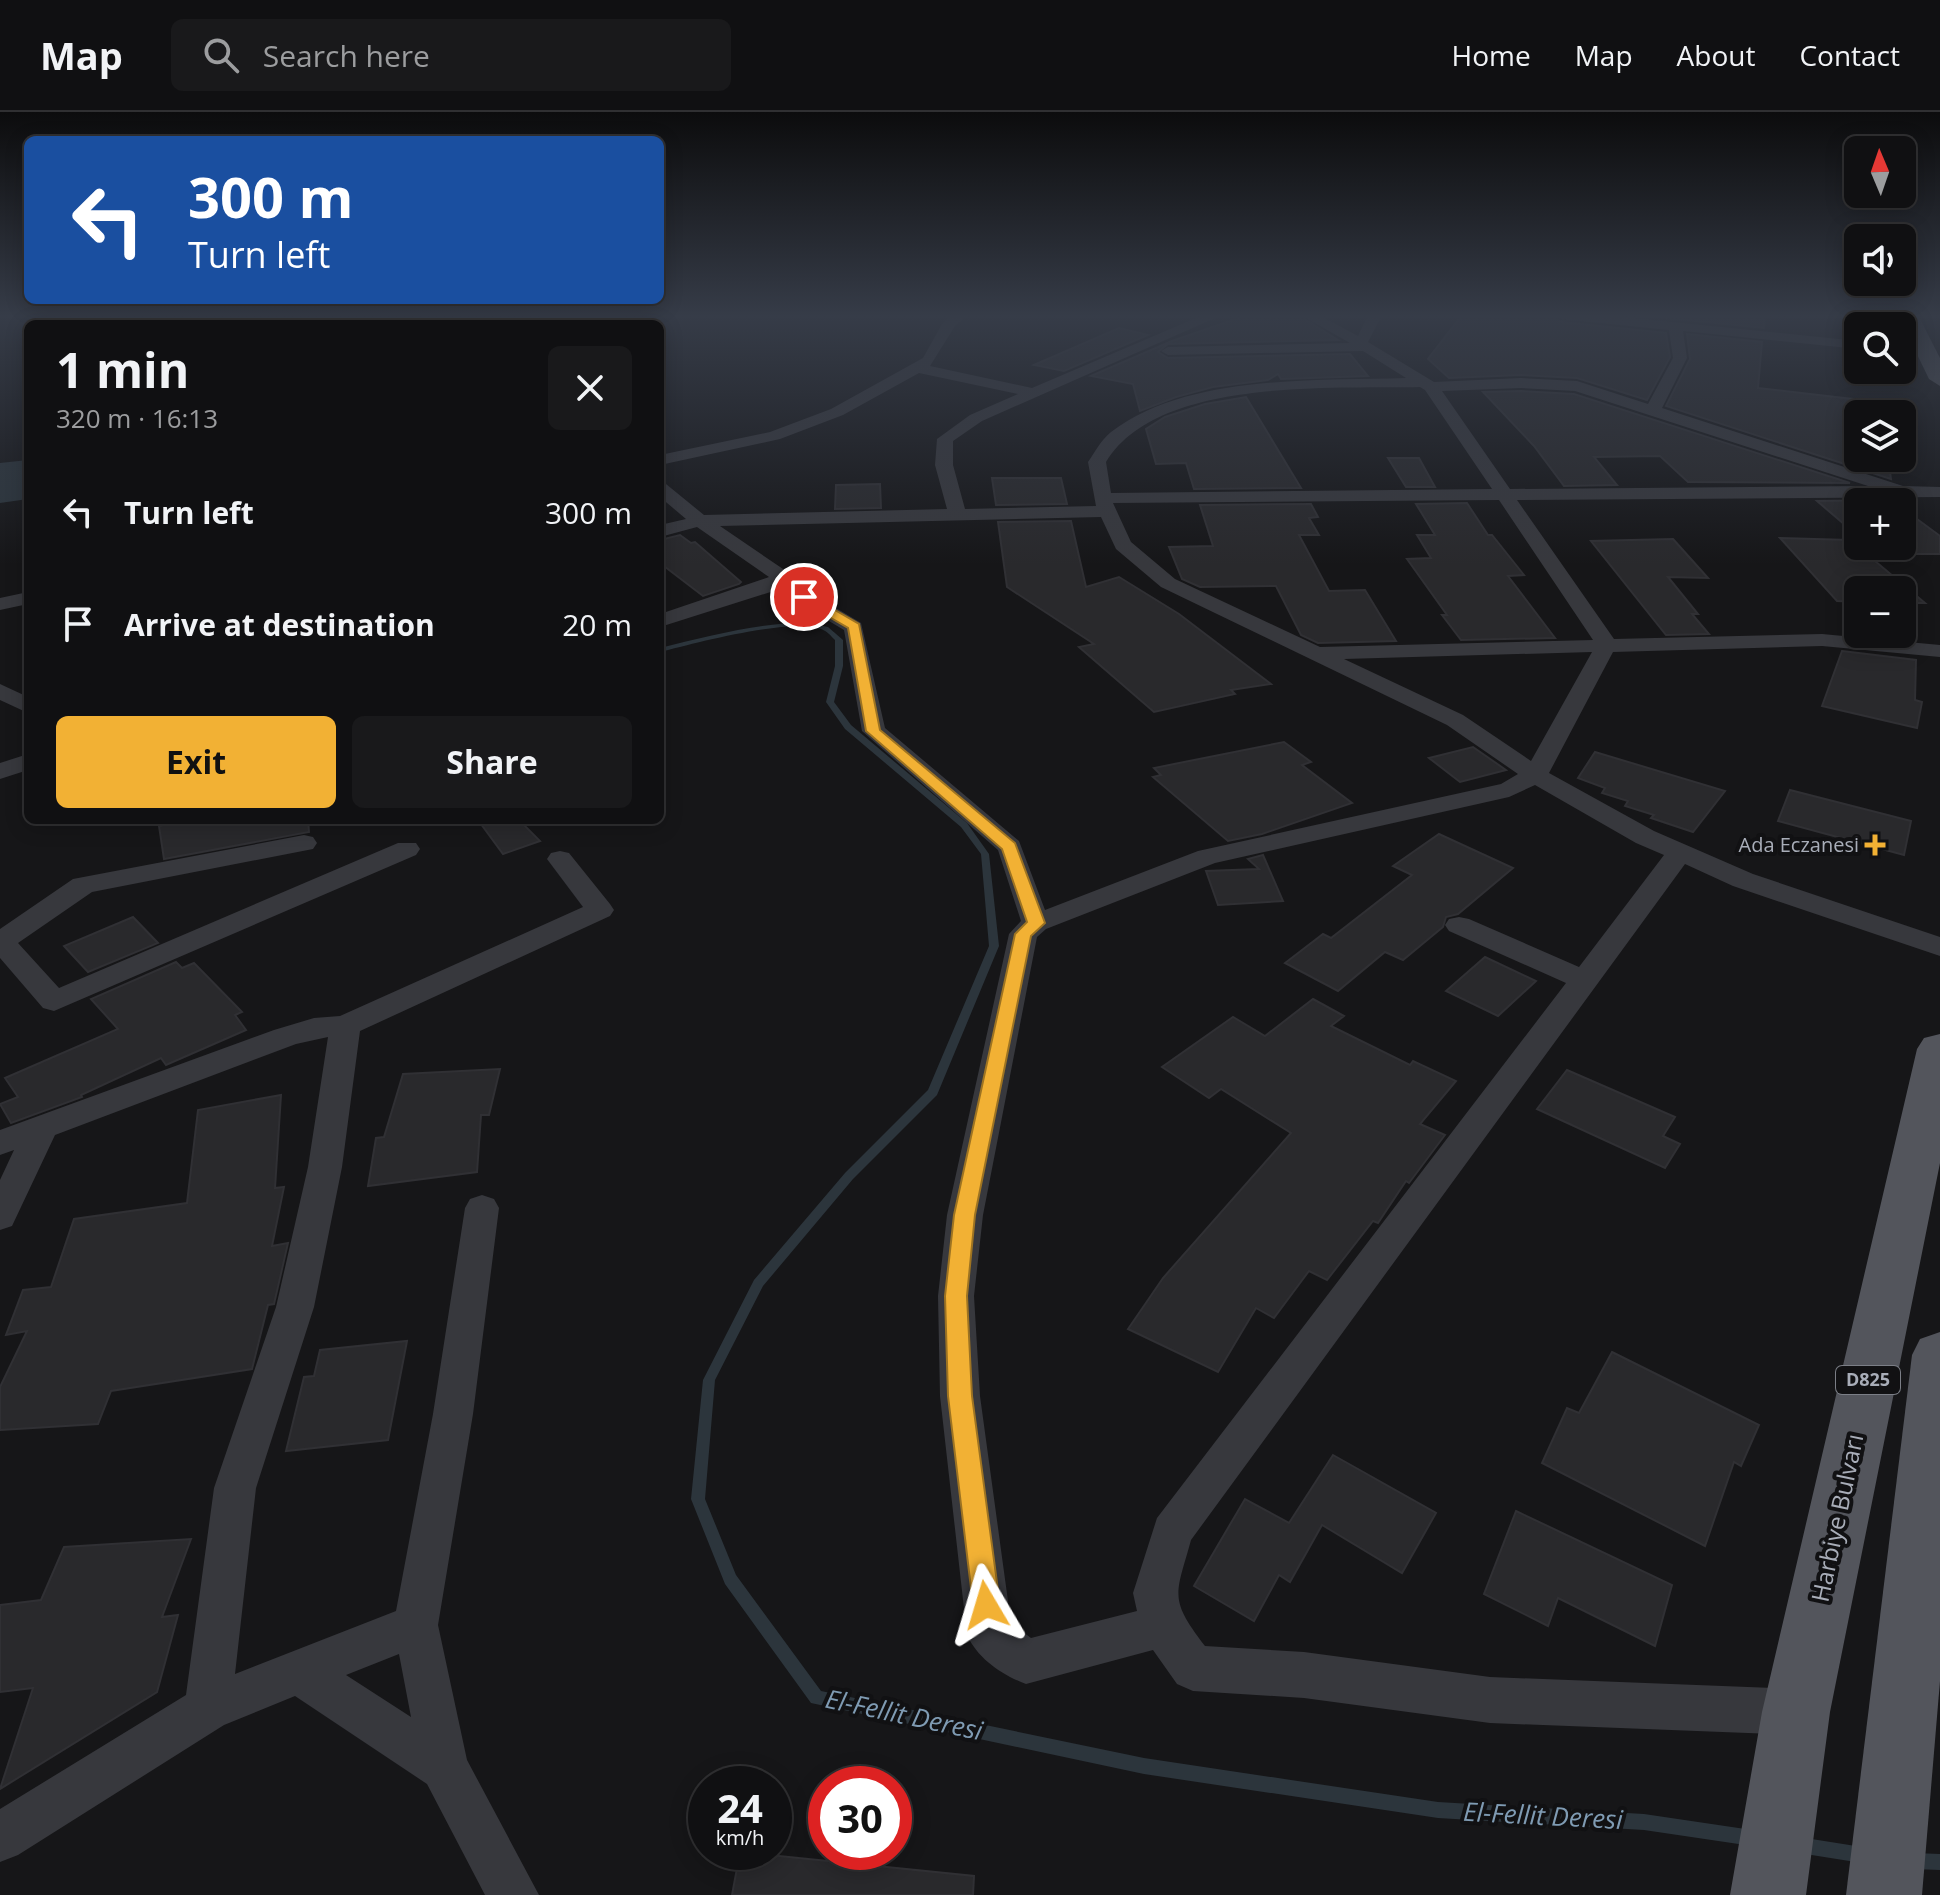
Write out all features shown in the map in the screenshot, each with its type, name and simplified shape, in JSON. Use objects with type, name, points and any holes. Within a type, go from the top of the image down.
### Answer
[{"type":"main road","name":"Harbiye Bulvarı","points":[[1768,1895],[1796,1712],[1940,1049]]},
{"type":"main road","points":[[1884,1895],[1919,1750],[1940,1355]]},
{"type":"street","points":[[664,459],[774,436],[837,412],[862,398]]},
{"type":"street","points":[[957,514],[944,465],[945,439],[976,418],[1021,398]]},
{"type":"street","points":[[1173,398],[1114,438],[1097,462],[1106,505],[1123,545],[1168,583],[1455,720],[1535,775],[1645,837],[1743,880],[1940,947]]},
{"type":"street","points":[[1438,398],[1607,644]]},
{"type":"street","points":[[1612,398],[1892,488]]},
{"type":"street","points":[[1652,412],[1659,398]]},
{"type":"street","points":[[664,491],[700,521],[779,575],[779,583]]},
{"type":"street","points":[[1916,491],[1940,492]]},
{"type":"street","points":[[664,530],[700,521],[957,514],[1106,505],[1506,495],[1844,492]]},
{"type":"street","points":[[664,620],[779,583],[854,627],[874,731],[1010,847],[1036,923]]},
{"type":"street","points":[[0,604],[24,599]]},
{"type":"street","points":[[1316,653],[1822,640],[1940,651]]},
{"type":"street","points":[[1162,1626],[1026,1662],[990,1635],[960,1396],[956,1296],[965,1215],[1023,934],[1036,923],[1207,857],[1509,790],[1535,775],[1607,644]]},
{"type":"street","points":[[0,691],[24,704]]},
{"type":"street","points":[[0,772],[24,763]]},
{"type":"street","points":[[304,843],[83,885],[0,942],[54,1001],[407,849]]},
{"type":"street","points":[[1680,852],[1172,1532],[1155,1593],[1162,1626],[1193,1668],[1304,1675],[1490,1700],[1796,1712]]},
{"type":"street","points":[[0,1143],[285,1037],[314,1028],[345,1026],[600,910],[560,859]]},
{"type":"street","points":[[1459,925],[1584,980]]},
{"type":"street","points":[[208,1708],[235,1488],[295,1307],[325,1167],[345,1026]]},
{"type":"street","points":[[0,1217],[42,1127]]},
{"type":"street","points":[[482,1208],[453,1414],[416,1625],[444,1767],[513,1895]]},
{"type":"street","points":[[0,1837],[208,1708],[416,1625]]},
{"type":"street","points":[[300,1672],[444,1767]]},
{"type":"shaded area","points":[[24,460],[24,500],[0,503],[0,463]]},
{"type":"building","points":[[1137,398],[1173,398],[1140,411]]},
{"type":"building","points":[[1247,398],[1301,488],[1194,489],[1186,463],[1156,464],[1146,429],[1165,417],[1205,404]]},
{"type":"building","points":[[1489,398],[1587,398],[1850,483],[1688,482],[1660,456],[1594,457],[1617,485],[1564,486],[1534,446]]},
{"type":"building","points":[[1670,398],[1861,400],[1844,400],[1844,464],[1666,406]]},
{"type":"building","points":[[1388,458],[1419,458],[1435,487],[1406,487]]},
{"type":"building","points":[[1869,472],[1890,472],[1891,479]]},
{"type":"building","points":[[992,478],[1061,478],[1067,504],[996,505]]},
{"type":"building","points":[[880,484],[881,508],[835,509],[836,485]]},
{"type":"building","points":[[1817,501],[1844,501],[1844,524]]},
{"type":"building","points":[[1467,503],[1488,535],[1492,535],[1524,575],[1508,576],[1555,638],[1461,640],[1442,615],[1447,615],[1407,559],[1431,558],[1417,535],[1435,535],[1416,504]]},
{"type":"building","points":[[1311,504],[1318,517],[1309,518],[1319,535],[1299,535],[1329,591],[1365,590],[1396,641],[1318,643],[1301,635],[1276,586],[1200,587],[1182,579],[1169,547],[1213,546],[1200,505]]},
{"type":"building","points":[[1916,518],[1940,536],[1940,554],[1916,554]]},
{"type":"building","points":[[1071,521],[1086,587],[1119,577],[1179,614],[1271,684],[1231,690],[1235,694],[1154,712],[1079,647],[1094,644],[1007,587],[998,522]]},
{"type":"building","points":[[680,535],[691,543],[695,542],[741,582],[703,596],[664,566],[664,539]]},
{"type":"building","points":[[1780,538],[1844,540],[1844,560],[1874,560],[1893,576],[1844,576],[1844,601],[1837,601]]},
{"type":"building","points":[[1673,539],[1708,578],[1668,577],[1698,614],[1692,614],[1709,634],[1666,635],[1591,541]]},
{"type":"building","points":[[1842,651],[1916,660],[1915,700],[1922,702],[1917,728],[1822,706]]},
{"type":"building","points":[[1284,742],[1311,762],[1302,765],[1352,803],[1262,834],[1228,841],[1153,777],[1161,775],[1154,768]]},
{"type":"building","points":[[1473,747],[1506,770],[1460,782],[1429,758]]},
{"type":"building","points":[[1595,752],[1725,791],[1693,832],[1625,806],[1628,801],[1602,793],[1605,788],[1578,778]]},
{"type":"building","points":[[1790,790],[1911,821],[1904,855],[1778,821]]},
{"type":"building","points":[[308,824],[309,832],[164,859],[159,826]]},
{"type":"building","points":[[481,824],[523,824],[540,841],[503,854]]},
{"type":"building","points":[[1439,834],[1513,868],[1458,914],[1446,917],[1443,927],[1403,960],[1385,952],[1338,991],[1285,963],[1323,934],[1331,938],[1412,875],[1393,866]]},
{"type":"building","points":[[1263,855],[1283,901],[1218,905],[1206,871],[1259,869],[1248,859]]},
{"type":"building","points":[[133,917],[158,943],[88,972],[64,946]]},
{"type":"building","points":[[1485,957],[1536,981],[1498,1016],[1446,991]]},
{"type":"building","points":[[176,962],[182,968],[194,963],[242,1012],[235,1015],[246,1030],[166,1065],[161,1058],[82,1097],[11,1123],[0,1104],[18,1097],[5,1078],[118,1029],[91,999]]},
{"type":"building","points":[[1313,999],[1344,1016],[1331,1026],[1410,1065],[1413,1061],[1456,1081],[1420,1124],[1445,1135],[1409,1183],[1406,1181],[1378,1223],[1373,1221],[1327,1280],[1309,1271],[1274,1318],[1256,1308],[1218,1372],[1128,1329],[1163,1278],[1291,1133],[1221,1089],[1209,1098],[1162,1067],[1233,1017],[1265,1036]]},
{"type":"building","points":[[500,1069],[489,1115],[481,1115],[477,1172],[368,1186],[376,1138],[384,1137],[403,1074]]},
{"type":"building","points":[[1567,1070],[1675,1117],[1663,1136],[1680,1144],[1665,1168],[1537,1109]]},
{"type":"building","points":[[281,1095],[275,1188],[284,1187],[272,1246],[288,1243],[274,1304],[268,1305],[252,1369],[111,1391],[98,1424],[0,1430],[0,1387],[27,1331],[6,1335],[23,1290],[51,1287],[74,1219],[187,1203],[198,1110]]},
{"type":"building","points":[[407,1341],[388,1440],[286,1451],[304,1377],[314,1376],[320,1350]]},
{"type":"building","points":[[1612,1352],[1759,1425],[1741,1466],[1734,1462],[1705,1546],[1542,1463],[1567,1408],[1579,1413]]},
{"type":"building","points":[[1333,1455],[1436,1513],[1402,1573],[1322,1525],[1290,1582],[1279,1575],[1254,1621],[1194,1586],[1245,1499],[1289,1523]]},
{"type":"building","points":[[1516,1511],[1672,1585],[1655,1646],[1558,1598],[1548,1626],[1484,1594]]},
{"type":"building","points":[[191,1539],[162,1617],[178,1615],[157,1692],[0,1789],[33,1688],[0,1692],[0,1605],[41,1600],[64,1547]]},
{"type":"building","points":[[792,1857],[808,1859],[808,1870],[912,1870],[974,1876],[973,1895],[732,1895],[737,1870],[792,1870]]},
{"type":"waterway","name":"El-Fellit Deresi","points":[[664,649],[717,636],[786,625],[805,624],[828,629],[839,640],[839,666],[830,702],[848,727],[964,825],[985,854],[994,946],[933,1092],[849,1176],[758,1283],[709,1380],[698,1499],[730,1579],[816,1698],[1144,1766],[1438,1810],[1644,1822],[1752,1838]]},
{"type":"waterway","name":"El-Fellit Deresi","points":[[1799,1845],[1862,1855]]},
{"type":"waterway","name":"El-Fellit Deresi","points":[[1914,1861],[1940,1862]]},
{"type":"place","name":"Ada Eczanesi","points":[[1875,845]]},
{"type":"route","points":[[804,597],[854,627],[874,731],[1010,847],[1036,923],[1023,934],[965,1215],[956,1296],[960,1396],[986,1605]]}]
